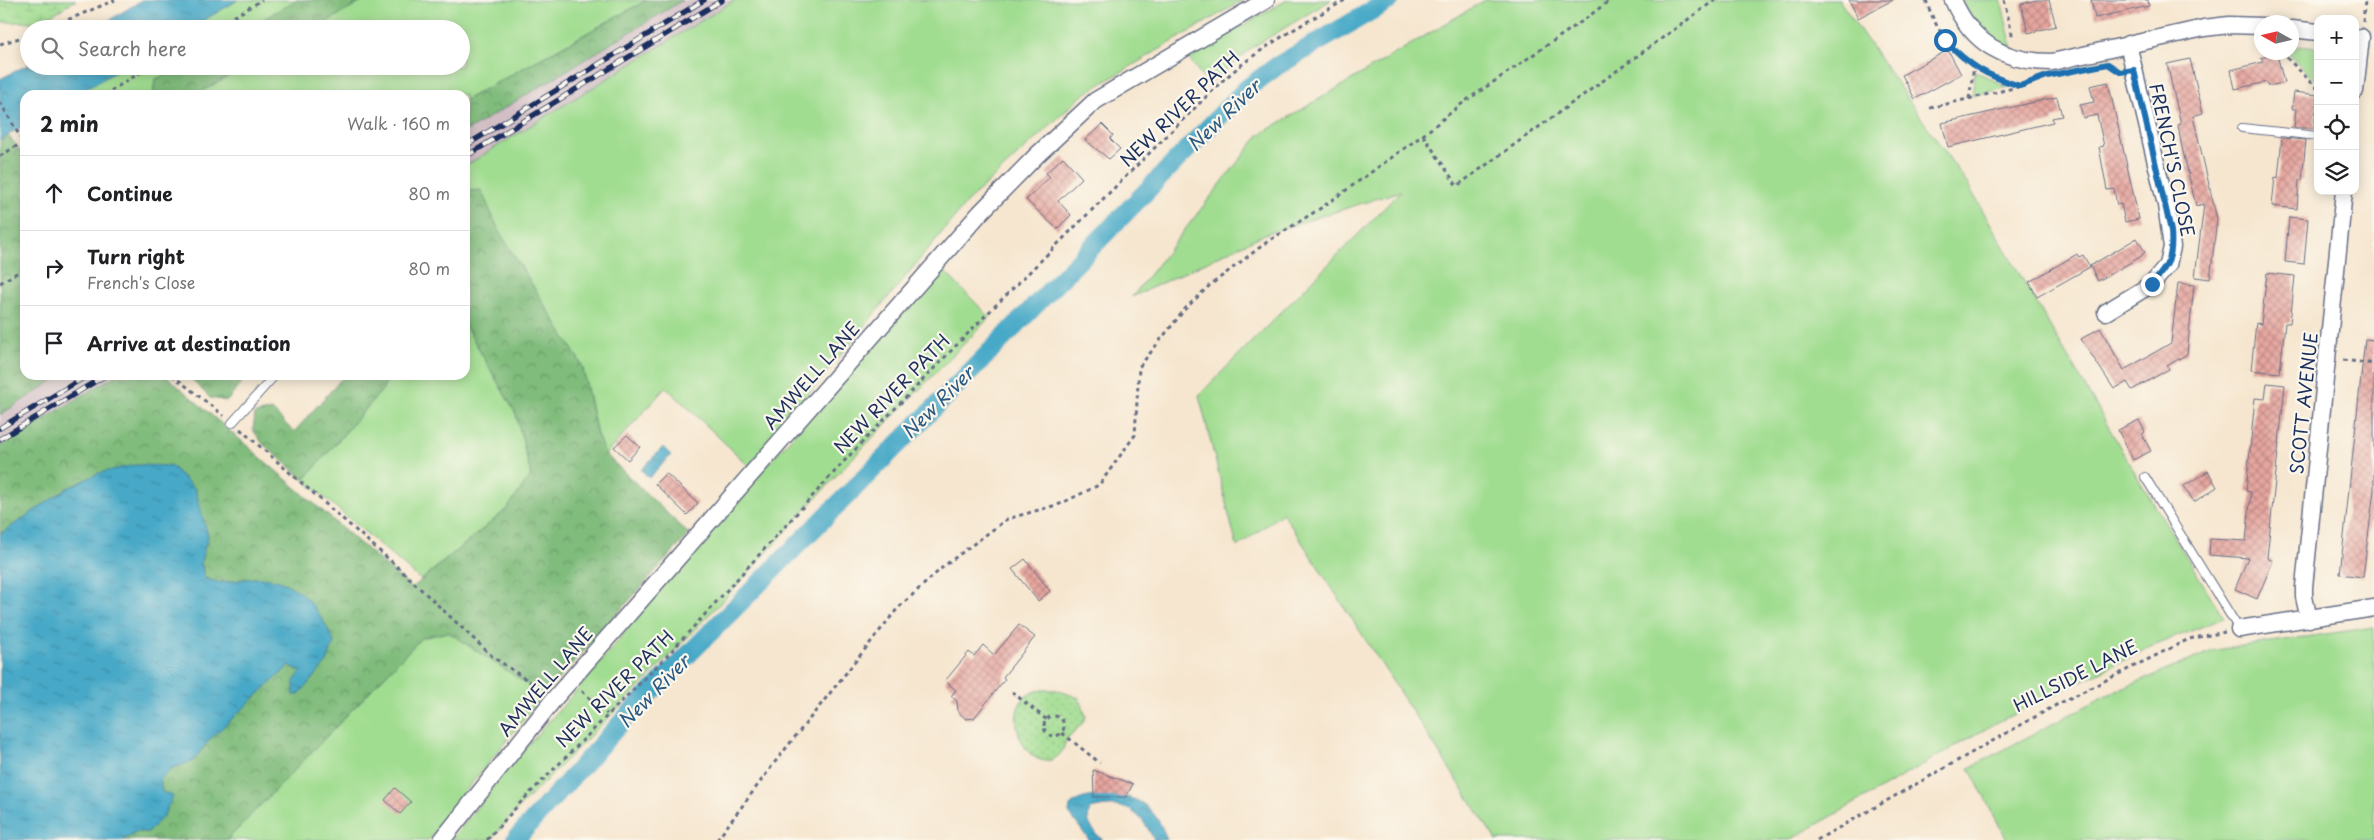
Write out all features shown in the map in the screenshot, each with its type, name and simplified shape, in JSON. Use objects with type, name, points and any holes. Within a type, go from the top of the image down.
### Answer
[{"type":"street","name":"AMWELL LANE","points":[[442,840],[554,699],[980,213],[1037,154],[1095,101],[1266,0]]},
{"type":"street","points":[[1953,0],[1964,22],[1975,35],[1988,45],[2018,60],[2052,62],[2204,28],[2229,25],[2254,26]]},
{"type":"street","points":[[2299,30],[2314,32]]},
{"type":"street","points":[[2359,66],[2364,37]]},
{"type":"street","name":"FRENCH'S CLOSE","points":[[2106,312],[2152,284],[2168,265],[2172,247],[2166,205],[2128,44]]},
{"type":"street","name":"SCOTT AVENUE","points":[[2310,619],[2304,597],[2304,587],[2344,195]]},
{"type":"street","points":[[2239,630],[2374,608]]},
{"type":"lane","points":[[2242,128],[2314,136]]},
{"type":"lane","points":[[232,423],[271,380]]},
{"type":"lane","points":[[2145,477],[2239,630]]},
{"type":"path","points":[[67,20],[115,0]]},
{"type":"path","points":[[228,20],[262,0]]},
{"type":"path","name":"NEW RIVER PATH","points":[[487,840],[520,803],[675,647],[862,443],[979,322],[1220,83],[1242,63],[1294,29],[1345,0]]},
{"type":"path","points":[[718,840],[775,762],[898,608],[944,566],[1007,520],[1060,504],[1098,485],[1135,435],[1139,367],[1185,309],[1209,286],[1267,242],[1324,206],[1370,170],[1423,135],[1464,102],[1584,20],[1610,0]]},
{"type":"path","points":[[1423,135],[1457,186],[1715,0]]},
{"type":"path","points":[[1926,0],[1932,18],[1945,40],[1974,67],[1982,73],[2020,86]]},
{"type":"path","points":[[2004,0],[2018,60]]},
{"type":"path","points":[[0,44],[20,38]]},
{"type":"path","points":[[2289,60],[2314,85]]},
{"type":"path","points":[[1969,99],[1974,67]]},
{"type":"path","points":[[112,90],[136,75]]},
{"type":"path","points":[[1930,108],[2020,86],[2047,76]]},
{"type":"path","points":[[0,102],[20,137]]},
{"type":"path","points":[[0,156],[20,145]]},
{"type":"path","points":[[0,282],[20,271]]},
{"type":"path","points":[[2327,358],[2374,364]]},
{"type":"path","points":[[178,380],[232,423],[392,562],[493,657],[554,699]]},
{"type":"path","name":"HILLSIDE LANE","points":[[1817,840],[2058,704],[2189,639],[2239,630]]},
{"type":"path","points":[[579,688],[607,714]]},
{"type":"path","points":[[1012,692],[1047,720]]},
{"type":"path","points":[[1051,717],[1060,719],[1064,728],[1062,732],[1053,736],[1048,734],[1045,730],[1047,720],[1051,717]]},
{"type":"path","points":[[1062,732],[1100,763]]},
{"type":"shaded area","points":[[683,0],[735,0],[470,163],[470,129]]},
{"type":"shaded area","points":[[54,380],[108,380],[0,446],[0,415]]},
{"type":"green space","points":[[0,0],[76,0],[43,20],[0,22]]},
{"type":"green space","points":[[238,0],[297,0],[262,20],[204,20]]},
{"type":"green space","points":[[297,0],[365,0],[330,20],[262,20]]},
{"type":"green space","points":[[365,0],[647,0],[470,97],[470,90],[204,90],[231,75],[470,75],[470,20],[330,20]]},
{"type":"green space","points":[[647,0],[683,0],[470,129],[470,97]]},
{"type":"green space","points":[[735,0],[1243,0],[1084,94],[967,202],[749,466],[666,387],[605,455],[597,435],[582,365],[500,233],[481,191],[470,191],[470,163]]},
{"type":"green space","points":[[1287,0],[1331,0],[1253,47],[1208,85],[1188,57]]},
{"type":"green space","points":[[1485,0],[1839,0],[1968,185],[2138,478],[2224,618],[2155,645],[1998,722],[1790,840],[1496,840],[1283,513],[1237,547],[1199,395],[1401,191],[1265,234],[1132,297],[1259,135]]},
{"type":"green space","points":[[1962,0],[2001,0],[2012,48],[1996,40],[1982,29],[1971,16]]},
{"type":"green space","points":[[2299,46],[2314,48],[2314,80],[2295,60],[2299,60]]},
{"type":"green space","points":[[1975,71],[2008,87],[1972,96]]},
{"type":"green space","points":[[110,75],[164,75],[155,80],[154,90],[84,90]]},
{"type":"green space","points":[[164,75],[231,75],[204,90],[154,90],[155,80]]},
{"type":"green space","points":[[8,135],[20,150],[20,380],[54,380],[0,415],[0,140]]},
{"type":"green space","points":[[481,190],[500,233],[582,365],[597,435],[605,454],[689,534],[544,695],[448,632],[421,638],[227,840],[123,840],[135,832],[148,832],[162,792],[160,780],[170,769],[193,761],[210,739],[290,665],[301,672],[295,681],[294,695],[300,692],[312,677],[256,578],[216,583],[204,577],[201,561],[208,536],[195,489],[171,466],[68,488],[0,534],[0,446],[108,380],[171,380],[412,588],[507,509],[531,475],[516,414],[470,334],[470,191]]},
{"type":"green space","points":[[940,267],[990,317],[846,465],[732,591],[522,804],[491,840],[451,840],[516,758],[579,688],[676,570]]},
{"type":"green space","points":[[470,334],[516,414],[531,476],[507,509],[421,580],[304,480],[383,389],[386,380],[470,380]]},
{"type":"green space","points":[[193,380],[237,380],[241,384],[227,401],[210,398]]},
{"type":"green space","points":[[341,380],[386,380],[383,389],[304,480],[263,444],[253,430],[255,414],[272,410],[294,432]]},
{"type":"green space","points":[[2374,627],[2374,840],[2007,840],[1969,768],[2105,696],[2215,650]]},
{"type":"green space","points":[[448,632],[544,695],[448,812],[429,840],[227,840],[421,638]]},
{"type":"green space","points":[[1057,690],[1079,698],[1086,716],[1080,726],[1067,739],[1060,754],[1047,761],[1036,758],[1027,750],[1020,738],[1017,711],[1023,699],[1034,692]]},
{"type":"water","points":[[142,0],[238,0],[204,20],[110,20]]},
{"type":"water","points":[[20,69],[20,75],[110,75],[84,90],[20,90],[20,128],[0,140],[0,79]]},
{"type":"water","points":[[663,447],[671,455],[649,478],[641,470]]},
{"type":"water","points":[[135,465],[171,466],[195,489],[208,536],[201,561],[204,578],[218,582],[256,578],[271,579],[284,583],[305,597],[314,607],[334,642],[327,662],[300,693],[294,696],[294,681],[301,672],[290,665],[210,739],[193,761],[170,769],[160,780],[162,792],[173,796],[163,817],[148,832],[135,832],[123,840],[0,840],[0,534],[68,488],[99,473]]},
{"type":"water","points":[[1089,797],[1126,797],[1141,802],[1152,812],[1161,825],[1167,840],[1154,840],[1143,821],[1137,815],[1122,807],[1113,806],[1091,809],[1088,818],[1089,822],[1093,830],[1103,840],[1089,840],[1069,813],[1070,806],[1075,802]]},
{"type":"building","points":[[1849,0],[1893,0],[1858,18]]},
{"type":"building","points":[[2036,0],[2049,0],[2056,26],[2028,33],[2021,4]]},
{"type":"building","points":[[2091,0],[2148,0],[2149,6],[2095,18]]},
{"type":"building","points":[[1948,50],[1961,74],[1915,99],[1902,75]]},
{"type":"building","points":[[2190,59],[2203,113],[2193,116],[2217,219],[2210,279],[2195,277],[2204,204],[2196,206],[2181,143],[2178,125],[2181,124],[2167,64]]},
{"type":"building","points":[[2262,60],[2278,60],[2284,83],[2268,86],[2267,82],[2235,89],[2231,70],[2263,62]]},
{"type":"building","points":[[2108,82],[2139,219],[2125,222],[2121,204],[2117,205],[2114,189],[2107,190],[2099,147],[2104,146],[2097,115],[2083,118],[2080,105],[2094,102],[2090,86]]},
{"type":"building","points":[[2294,92],[2314,94],[2314,128],[2294,128],[2296,109],[2292,109]]},
{"type":"building","points":[[2057,97],[2062,116],[2052,118],[2053,122],[1948,147],[1942,123]]},
{"type":"building","points":[[1102,124],[1113,135],[1110,139],[1120,149],[1109,159],[1085,140]]},
{"type":"building","points":[[2282,138],[2306,140],[2302,180],[2299,180],[2297,209],[2272,206],[2275,177],[2278,178]]},
{"type":"building","points":[[1063,157],[1082,178],[1058,201],[1071,215],[1057,229],[1026,200],[1050,177],[1046,173]]},
{"type":"building","points":[[2289,217],[2308,219],[2304,264],[2285,262]]},
{"type":"building","points":[[2137,238],[2145,252],[2140,257],[2098,281],[2090,266]]},
{"type":"building","points":[[2077,254],[2079,257],[2083,255],[2090,267],[2037,297],[2029,282]]},
{"type":"building","points":[[2267,273],[2295,276],[2290,323],[2285,323],[2280,373],[2251,370],[2256,323],[2261,324]]},
{"type":"building","points":[[2178,283],[2194,285],[2187,354],[2167,366],[2169,369],[2132,390],[2127,382],[2114,389],[2081,339],[2100,328],[2124,370],[2171,343]]},
{"type":"building","points":[[2365,339],[2374,340],[2374,490],[2363,577],[2340,574]]},
{"type":"building","points":[[2267,383],[2285,385],[2267,558],[2273,561],[2257,599],[2235,589],[2248,558],[2209,555],[2210,539],[2246,541],[2251,492],[2246,491],[2255,398],[2265,399]]},
{"type":"building","points":[[2139,420],[2145,432],[2142,434],[2151,451],[2133,460],[2118,430]]},
{"type":"building","points":[[627,435],[640,447],[628,460],[614,447]]},
{"type":"building","points":[[2208,471],[2217,487],[2194,502],[2184,486]]},
{"type":"building","points":[[666,473],[698,503],[687,515],[655,484]]},
{"type":"building","points":[[1025,559],[1050,591],[1038,601],[1012,569]]},
{"type":"building","points":[[1019,625],[1035,637],[974,718],[966,719],[958,712],[957,701],[951,696],[956,690],[945,681],[969,652],[974,656],[983,645],[994,655]]},
{"type":"building","points":[[1093,770],[1133,784],[1126,797],[1094,797]]},
{"type":"building","points":[[395,788],[411,802],[400,814],[385,800]]},
{"type":"waterway","name":"New River","points":[[515,840],[628,715],[975,367],[1246,89],[1277,66],[1390,0]]},
{"type":"railway","points":[[470,143],[704,0]]},
{"type":"railway","points":[[470,154],[722,0]]},
{"type":"railway","points":[[0,428],[80,380]]},
{"type":"railway","points":[[0,439],[98,380]]},
{"type":"route","points":[[1945,40],[1959,55],[1982,73],[2020,86],[2047,76],[2108,64],[2120,72],[2134,70],[2171,231],[2172,247],[2168,265],[2152,284]]}]
